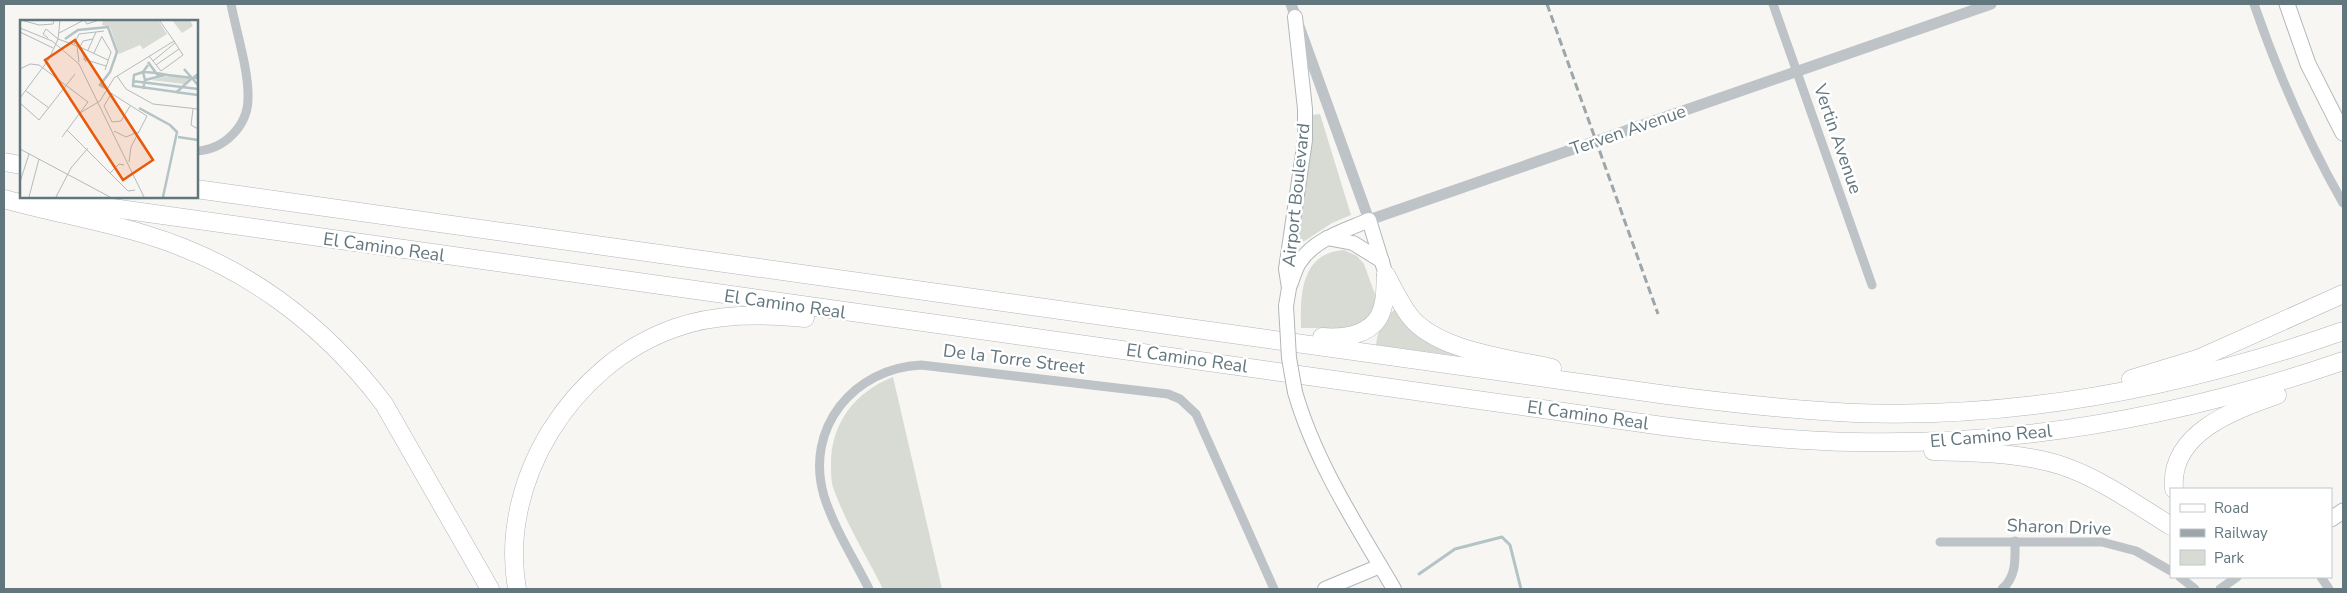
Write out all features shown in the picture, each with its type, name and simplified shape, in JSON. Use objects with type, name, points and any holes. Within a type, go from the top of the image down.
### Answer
[{"type":"highway","points":[[2286,4],[2308,64],[2343,133]]},
{"type":"highway","points":[[4,162],[20,165]]},
{"type":"highway","name":"El Camino Real","points":[[198,189],[1667,395],[1793,409],[1856,413],[1919,413],[1981,410],[2042,404],[2165,384],[2226,369],[2343,331]]},
{"type":"highway","points":[[4,193],[20,196]]},
{"type":"highway","name":"El Camino Real","points":[[40,198],[1663,426],[1773,438],[1856,442],[1983,439],[2107,423],[2171,411],[2233,396],[2343,362]]},
{"type":"highway","points":[[4,200],[127,229],[170,242],[233,271],[261,287],[310,323],[336,346],[364,377],[384,404],[490,589]]},
{"type":"highway","points":[[1208,330],[1335,338],[1353,335],[1370,327],[1378,318],[1383,307],[1384,268]]},
{"type":"highway","points":[[1384,268],[1409,316],[1419,325],[1446,341],[1479,351],[1667,395]]},
{"type":"highway","points":[[1981,410],[2098,387],[2177,366],[2343,294]]},
{"type":"highway","points":[[517,589],[516,536],[523,494],[532,469],[554,425],[567,407],[599,373],[636,347],[656,336],[673,328],[711,318],[747,314],[837,321],[873,316]]},
{"type":"highway","points":[[2174,488],[2178,460],[2186,446],[2197,434],[2232,412],[2292,389],[2343,362]]},
{"type":"highway","points":[[1856,442],[1927,451],[2019,456],[2051,463],[2090,478],[2170,525]]},
{"type":"highway","points":[[2332,518],[2343,511]]},
{"type":"main road","name":"Airport Boulevard","points":[[1293,10],[1305,109],[1305,140],[1286,269],[1289,288],[1286,306],[1289,358],[1295,392],[1304,424],[1321,460],[1394,589]]},
{"type":"main road","name":"Terven Avenue","points":[[1289,288],[1298,263],[1313,247],[1327,238],[1369,220]]},
{"type":"main road","points":[[1369,220],[1384,268]]},
{"type":"main road","points":[[1327,238],[1353,244],[1384,268]]},
{"type":"main road","points":[[1325,589],[1380,566]]},
{"type":"street","points":[[198,150],[211,148],[230,137],[240,125],[247,109],[248,98],[245,70],[230,4]]},
{"type":"street","name":"Vertin Avenue","points":[[1773,4],[1872,285]]},
{"type":"street","name":"Terven Avenue","points":[[1369,220],[1991,4]]},
{"type":"street","points":[[2254,4],[2278,72],[2298,117],[2343,203]]},
{"type":"street","name":"Airport Boulevard","points":[[1293,10],[1369,220]]},
{"type":"street","name":"De la Torre Street","points":[[869,589],[835,522],[824,495],[821,471],[823,441],[840,406],[860,386],[885,372],[897,368],[921,365],[1168,394],[1180,399],[1196,414],[1274,589]]},
{"type":"street","points":[[2002,589],[2010,581],[2014,572],[2015,541]]},
{"type":"street","name":"Sharon Drive","points":[[1940,542],[2092,541],[2117,544],[2136,551],[2170,570]]},
{"type":"street","points":[[2181,578],[2195,589]]},
{"type":"street","points":[[2220,589],[2236,578]]},
{"type":"street","points":[[2322,578],[2329,589]]},
{"type":"green space","points":[[1320,114],[1351,215],[1332,223],[1303,242],[1296,240],[1312,115]]},
{"type":"green space","points":[[1344,250],[1357,256],[1364,264],[1376,297],[1372,314],[1356,328],[1301,328],[1303,289],[1311,267],[1319,259],[1330,253]]},
{"type":"green space","points":[[1396,309],[1466,357],[1376,345],[1381,324]]},
{"type":"green space","points":[[893,377],[942,589],[883,589],[844,515],[832,484],[832,449],[835,435],[841,422],[857,400],[867,391]]},
{"type":"waterway","points":[[1419,574],[1455,549],[1502,537],[1510,545],[1521,589]]},
{"type":"railway","points":[[1547,4],[1658,314]]}]
